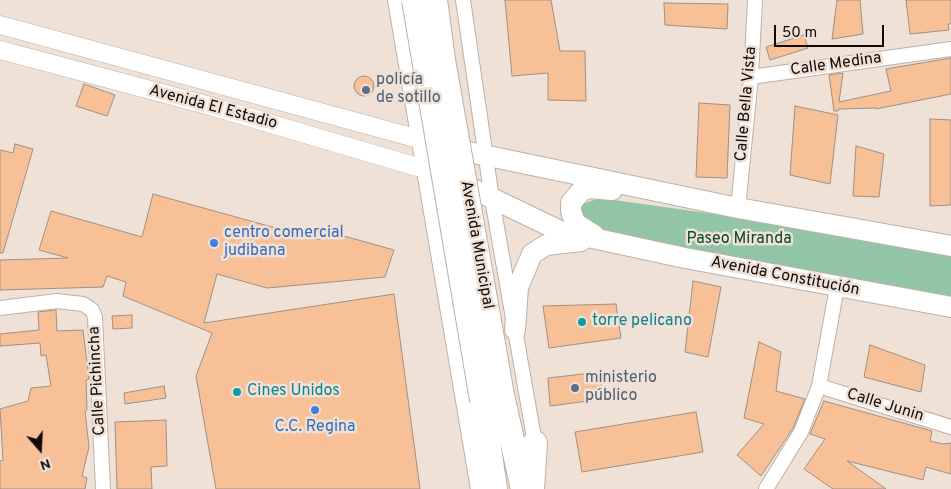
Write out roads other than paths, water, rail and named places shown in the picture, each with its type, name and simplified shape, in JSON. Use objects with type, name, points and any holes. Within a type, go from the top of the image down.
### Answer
[{"type":"highway","name":"Avenida Municipal","points":[[414,0],[492,397],[523,489]]},
{"type":"highway","name":"Avenida Municipal","points":[[435,0],[492,397],[495,489]]},
{"type":"highway","points":[[532,489],[535,443]]},
{"type":"main road","points":[[419,139],[445,147],[738,208]]},
{"type":"main road","name":"Avenida Constitución","points":[[424,169],[452,179],[560,231],[837,287],[951,307]]},
{"type":"main road","points":[[619,244],[593,235],[575,223],[571,211],[571,203],[581,191],[601,188],[738,208],[951,246]]},
{"type":"main road","points":[[515,330],[518,287],[532,254],[546,245],[572,240],[619,244]]},
{"type":"street","points":[[395,0],[478,489]]},
{"type":"street","name":"Avenida Municipal","points":[[463,0],[492,199],[543,489]]},
{"type":"street","name":"Calle Bella Vista","points":[[738,208],[751,77],[755,0]]},
{"type":"street","name":"Avenida El Estadio","points":[[0,25],[419,139]]},
{"type":"street","name":"Calle Medina","points":[[751,77],[951,49]]},
{"type":"street","name":"Avenida El Estadio","points":[[0,50],[214,106],[424,169]]},
{"type":"street","points":[[772,487],[801,432],[819,386],[837,287]]},
{"type":"street","name":"Calle Pichincha","points":[[0,308],[57,301],[83,304],[92,310],[95,317],[104,489]]},
{"type":"street","name":"Calle Junin","points":[[819,386],[951,427]]},
{"type":"place","name":"policía de sotillo","points":[[366,90]]},
{"type":"place","name":"centro comercial judibana","points":[[214,243]]},
{"type":"place","name":"torre pelicano","points":[[582,322]]},
{"type":"place","name":"ministerio público","points":[[575,388]]},
{"type":"place","name":"Cines Unidos","points":[[237,392]]},
{"type":"place","name":"C.C. Regina","points":[[315,410]]},
{"type":"park label","name":"Paseo Miranda","points":[[739,240]]}]
